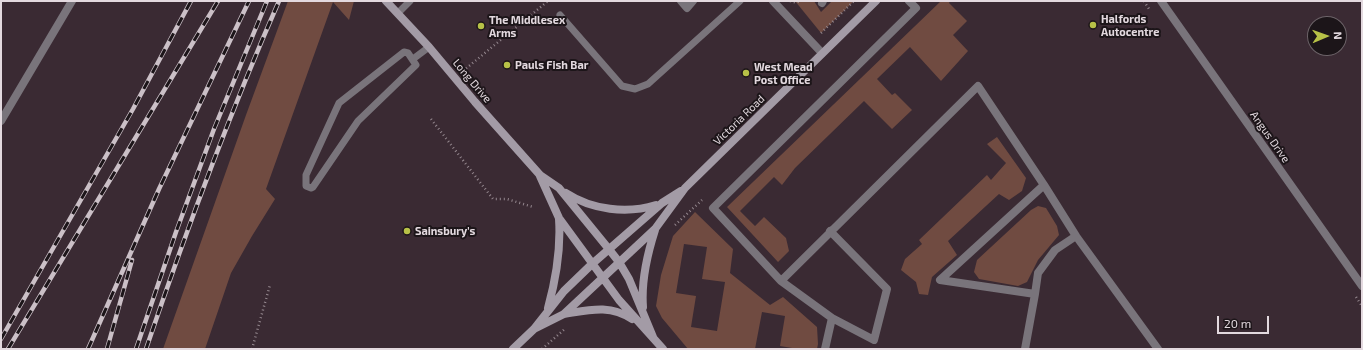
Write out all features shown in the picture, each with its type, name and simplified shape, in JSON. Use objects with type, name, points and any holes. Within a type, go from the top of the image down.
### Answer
[{"type":"street","points":[[1,121],[72,1]]},
{"type":"street","points":[[680,1],[687,8],[693,1]]},
{"type":"street","points":[[773,1],[822,53]]},
{"type":"street","name":"Victoria Road","points":[[534,329],[564,314],[655,230],[685,188],[876,1]]},
{"type":"street","points":[[830,232],[887,289],[874,340],[832,318],[781,281],[713,208],[916,8],[909,1]]},
{"type":"street","name":"Angus Drive","points":[[1161,1],[1362,286]]},
{"type":"street","name":"Long Drive","points":[[389,2],[540,175],[559,188],[608,248],[619,262],[629,279],[653,336],[662,349]]},
{"type":"street","points":[[781,281],[978,86],[1076,236],[1158,349]]},
{"type":"street","name":"Long Drive","points":[[540,175],[559,218],[602,278],[642,327],[653,336]]},
{"type":"street","points":[[1035,294],[940,280],[1044,185]]},
{"type":"street","points":[[559,188],[573,198],[590,205],[603,208],[633,210],[662,203]]},
{"type":"street","name":"Victoria Road","points":[[512,349],[534,329],[564,291],[608,248],[662,203],[685,188]]},
{"type":"street","points":[[547,312],[555,282],[558,260],[560,231],[559,218]]},
{"type":"street","points":[[644,316],[643,286],[649,248],[655,230]]},
{"type":"street","points":[[1025,349],[1038,272],[1055,250],[1076,236]]},
{"type":"street","points":[[564,314],[596,309],[612,310],[623,313],[642,327]]},
{"type":"street","points":[[825,349],[832,318]]},
{"type":"lane","points":[[398,13],[410,1]]},
{"type":"lane","points":[[560,15],[622,86],[635,89],[648,84],[740,1]]},
{"type":"lane","points":[[412,59],[429,47]]},
{"type":"lane","points":[[404,52],[408,53],[412,59],[416,66],[358,121],[312,187],[310,188],[306,186],[306,175],[339,103],[404,52]]},
{"type":"path","points":[[462,72],[548,1]]},
{"type":"path","points":[[790,1],[797,3],[799,1]]},
{"type":"path","points":[[812,42],[854,1]]},
{"type":"path","points":[[431,119],[493,199],[507,199],[533,207]]},
{"type":"path","points":[[252,349],[270,285]]},
{"type":"path","points":[[542,349],[571,324]]},
{"type":"shaded area","points":[[288,1],[354,1],[349,20],[333,2],[266,189],[275,199],[231,273],[205,349],[163,349],[246,115]]},
{"type":"shaded area","points":[[795,1],[814,1],[821,12],[832,1],[854,1],[821,33]]},
{"type":"shaded area","points":[[941,1],[950,1],[949,3],[967,21],[953,35],[968,51],[941,81],[910,47],[877,79],[892,95],[895,93],[912,110],[892,129],[864,101],[795,168],[782,185],[774,177],[740,211],[755,226],[764,217],[786,238],[789,251],[778,262],[727,207]]},
{"type":"shaded area","points":[[997,137],[1026,178],[1022,191],[1009,200],[999,194],[948,241],[957,255],[932,277],[928,295],[919,294],[916,282],[901,270],[905,259],[922,244],[919,240],[987,175],[991,180],[1006,163],[987,144]]},
{"type":"shaded area","points":[[1038,206],[1046,208],[1057,226],[1059,235],[1038,260],[1027,282],[1018,286],[979,279],[974,272],[977,260],[1031,210]]},
{"type":"shaded area","points":[[695,212],[733,249],[730,273],[770,305],[783,297],[817,327],[817,349],[798,349],[780,346],[785,316],[762,312],[755,349],[688,349],[662,318],[656,306],[661,275],[673,236]],"holes":[[[684,244],[707,247],[702,279],[725,282],[717,331],[691,327],[696,296],[676,293]]]},
{"type":"railway","points":[[1,339],[133,109],[191,1]]},
{"type":"railway","points":[[8,349],[218,1]]},
{"type":"railway","points":[[88,349],[159,189],[249,1]]},
{"type":"railway","points":[[136,349],[176,232],[214,129],[267,1]]},
{"type":"railway","points":[[146,349],[209,174],[279,1]]},
{"type":"railway","points":[[107,349],[132,260]]},
{"type":"place","name":"Halfords Autocentre","points":[[1093,25]]},
{"type":"place","name":"The Middlesex Arms","points":[[481,26]]},
{"type":"place","name":"Pauls Fish Bar","points":[[507,65]]},
{"type":"place","name":"West Mead Post Office","points":[[746,73]]},
{"type":"place","name":"Sainsbury's","points":[[407,231]]}]
